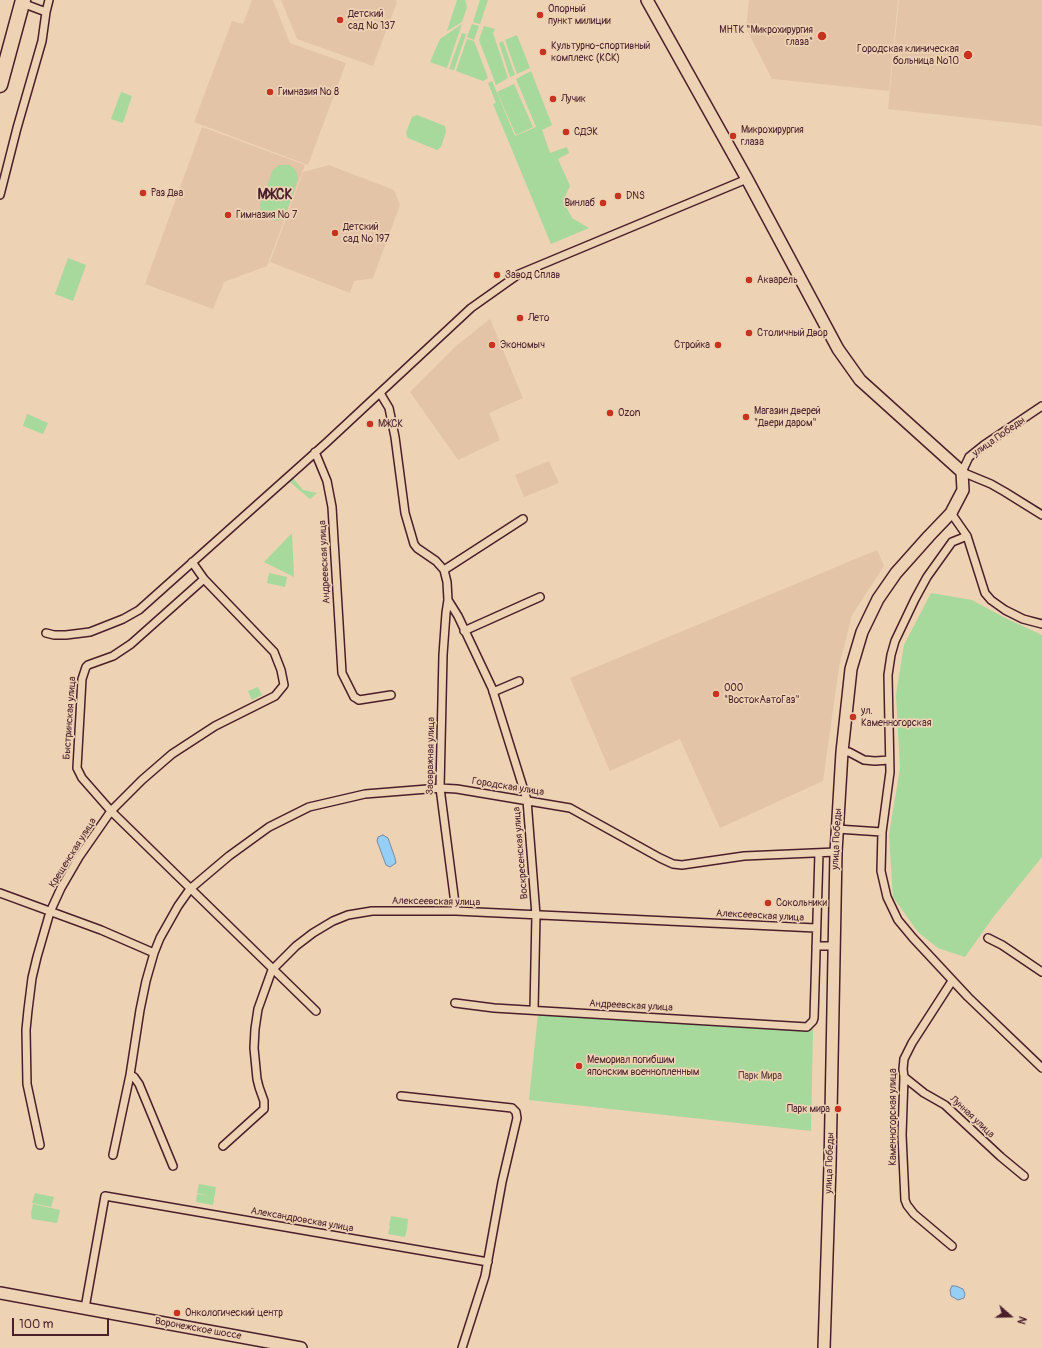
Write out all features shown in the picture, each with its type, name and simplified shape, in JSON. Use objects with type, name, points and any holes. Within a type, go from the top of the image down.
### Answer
[{"type":"highway","points":[[0,85],[23,2]]},
{"type":"street","points":[[0,195],[17,128],[42,41],[49,0]]},
{"type":"street","points":[[647,0],[747,178],[838,349],[860,380],[962,472],[992,484],[1042,515]]},
{"type":"street","points":[[23,2],[46,12]]},
{"type":"street","points":[[46,633],[66,635],[90,632],[123,619],[139,610],[380,393],[471,308],[519,274],[747,178]]},
{"type":"street","points":[[380,393],[389,408],[395,437],[405,513],[414,544],[417,548],[436,561],[444,570],[523,519]]},
{"type":"street","name":"улица Победы","points":[[824,1348],[830,1158],[836,852],[842,752],[851,669],[862,632],[878,599],[896,573],[951,513],[963,490],[962,472],[969,458],[984,445],[1042,406]]},
{"type":"street","name":"Андреевская улица","points":[[315,452],[327,481],[332,507],[342,673],[354,697],[360,700],[391,695]]},
{"type":"street","points":[[951,513],[967,536],[985,593],[991,600],[1005,610],[1023,619],[1042,624]]},
{"type":"street","points":[[967,536],[952,542],[927,577],[895,642],[891,656],[888,675],[890,772],[882,832],[881,871],[887,896],[898,920],[952,981],[1041,1066]]},
{"type":"street","points":[[192,562],[204,579]]},
{"type":"street","name":"Заовражная улица","points":[[444,570],[447,582],[448,600],[443,655],[440,788],[456,911]]},
{"type":"street","name":"Крещенская улица","points":[[40,1145],[27,1084],[26,1030],[32,978],[50,912],[61,888],[79,857],[111,811],[142,780],[172,754],[215,726],[269,700],[278,694],[284,685],[282,670],[274,652],[204,579]]},
{"type":"street","name":"Быстринская улица","points":[[111,811],[82,778],[77,768],[82,679],[84,670],[88,665],[113,656],[131,644],[204,579]]},
{"type":"street","points":[[464,631],[540,597]]},
{"type":"street","name":"Воскресенская улица","points":[[448,600],[458,616],[494,695],[527,800],[536,915],[534,1010]]},
{"type":"street","points":[[494,695],[519,681]]},
{"type":"street","points":[[842,752],[849,752],[864,760],[889,760]]},
{"type":"street","name":"Городская улица","points":[[113,1155],[130,1075],[146,981],[160,938],[178,906],[190,889],[229,856],[269,827],[309,807],[365,794],[440,788],[457,789],[570,808],[660,858],[682,865],[744,856],[836,852]]},
{"type":"street","points":[[111,811],[272,970],[316,1011]]},
{"type":"street","points":[[837,828],[882,832]]},
{"type":"street","points":[[819,853],[816,946],[834,946]]},
{"type":"street","points":[[0,893],[101,930],[154,953]]},
{"type":"street","name":"Алексеевская улица","points":[[223,1146],[264,1109],[264,1100],[259,1087],[254,1048],[255,1028],[258,1009],[272,970],[296,946],[313,933],[333,921],[348,915],[372,911],[456,911],[816,928]]},
{"type":"street","points":[[988,938],[1008,949],[1042,972]]},
{"type":"street","name":"Андреевская улица","points":[[455,1003],[494,1008],[807,1026],[813,1021],[814,1018],[816,946]]},
{"type":"street","name":"Каменногорская улица","points":[[952,981],[908,1052],[903,1064],[902,1135],[905,1200],[907,1205],[914,1214],[952,1246]]},
{"type":"street","points":[[130,1075],[134,1077],[139,1084],[172,1166]]},
{"type":"street","name":"Лунная улица","points":[[904,1077],[924,1093],[945,1105],[1000,1157],[1024,1176]]},
{"type":"street","points":[[401,1096],[512,1108],[516,1112],[517,1118],[502,1182],[485,1276],[462,1348]]},
{"type":"street","name":"Александровская улица","points":[[85,1308],[105,1193],[113,1197],[488,1262]]},
{"type":"street","name":"Воронежское шоссе","points":[[0,1293],[301,1348]]},
{"type":"shaded area","name":"Гимназия № 8","points":[[252,0],[273,0],[290,43],[346,63],[308,165],[194,122],[232,21],[243,24]]},
{"type":"shaded area","name":"Детский сад № 137","points":[[281,0],[396,0],[397,2],[373,66],[297,39]]},
{"type":"shaded area","name":"МНТК \"Микрохирургия глаза\"","points":[[749,0],[898,0],[889,91],[772,79],[746,28]]},
{"type":"shaded area","name":"Городская клиническая больница №10","points":[[899,0],[1042,0],[1042,126],[888,109]]},
{"type":"shaded area","name":"Гимназия № 7","points":[[202,127],[305,165],[267,266],[224,282],[213,309],[145,284]]},
{"type":"shaded area","name":"Детский сад № 197","points":[[329,165],[394,190],[400,205],[373,278],[354,281],[350,293],[270,262],[303,172]]},
{"type":"shaded area","points":[[490,319],[523,398],[489,413],[500,440],[458,460],[410,392],[456,346]]},
{"type":"shaded area","points":[[549,461],[559,483],[524,497],[515,475]]},
{"type":"shaded area","points":[[877,550],[884,566],[852,615],[839,667],[823,781],[720,828],[680,739],[610,771],[570,678]]},
{"type":"green space","points":[[457,0],[465,0],[467,7],[462,22],[447,31]]},
{"type":"green space","points":[[480,0],[488,0],[480,24],[473,22]]},
{"type":"green space","points":[[462,24],[447,68],[430,62],[440,39]]},
{"type":"green space","points":[[472,24],[479,26],[474,40],[467,37]]},
{"type":"green space","points":[[484,26],[495,29],[493,33],[508,78],[496,85],[479,40]]},
{"type":"green space","points":[[462,33],[466,34],[454,70],[449,69]]},
{"type":"green space","points":[[517,35],[530,68],[517,74],[505,40]]},
{"type":"green space","points":[[467,39],[474,41],[488,78],[483,81],[456,71]]},
{"type":"green space","points":[[503,41],[515,75],[510,77],[499,43]]},
{"type":"green space","points":[[531,71],[552,125],[542,130],[550,153],[567,147],[569,153],[558,159],[570,186],[563,201],[572,218],[589,228],[551,244],[493,104],[496,103],[488,83],[492,81],[515,136],[536,127],[516,79]]},
{"type":"green space","points":[[514,84],[533,127],[516,135],[497,92]]},
{"type":"green space","points":[[121,92],[132,96],[123,123],[111,119]]},
{"type":"green space","points":[[417,115],[445,126],[446,132],[441,147],[437,150],[408,138],[406,133],[412,117]]},
{"type":"green space","points":[[279,165],[289,165],[296,170],[298,179],[286,213],[279,221],[269,219],[261,214],[260,204],[273,170]]},
{"type":"green space","points":[[68,258],[86,265],[73,301],[55,294]]},
{"type":"green space","points":[[27,414],[48,423],[43,434],[23,426]]},
{"type":"green space","points":[[292,477],[303,490],[317,493],[310,499],[290,482],[289,480]]},
{"type":"green space","points":[[292,533],[294,577],[264,562]]},
{"type":"green space","points":[[269,573],[287,577],[285,587],[267,583]]},
{"type":"green space","points":[[931,593],[972,600],[1005,618],[1042,635],[1042,857],[994,916],[965,957],[938,948],[918,932],[893,897],[889,835],[900,768],[896,695],[904,645]]},
{"type":"green space","points":[[258,687],[262,695],[252,700],[248,691]]},
{"type":"green space","name":"Парк Мира","points":[[538,1014],[813,1029],[811,1131],[529,1100]]},
{"type":"green space","points":[[199,1184],[216,1187],[213,1205],[196,1202],[197,1194],[210,1196],[197,1193]]},
{"type":"green space","points":[[35,1193],[54,1197],[51,1207],[32,1203]]},
{"type":"green space","points":[[33,1204],[60,1210],[57,1223],[32,1219],[31,1214]]},
{"type":"green space","points":[[391,1216],[408,1219],[407,1229],[389,1226]]},
{"type":"green space","points":[[390,1226],[407,1229],[405,1237],[388,1234]]},
{"type":"water","points":[[383,835],[388,838],[395,858],[396,863],[390,867],[386,865],[377,841],[378,837]]},
{"type":"water","points":[[952,1286],[963,1289],[965,1294],[964,1298],[958,1300],[951,1296],[950,1290]]},
{"type":"place","name":"Опорный пункт милиции","points":[[540,15]]},
{"type":"place","name":"Детский сад № 137","points":[[340,20]]},
{"type":"place","name":"МНТК \"Микрохирургия глаза\"","points":[[822,36]]},
{"type":"place","name":"Культурно-спортивный комплекс (КСК)","points":[[543,52]]},
{"type":"place","name":"Городская клиническая больница №10","points":[[968,55]]},
{"type":"place","name":"Гимназия № 8","points":[[270,92]]},
{"type":"place","name":"Лучик","points":[[553,99]]},
{"type":"place","name":"СДЭК","points":[[566,132]]},
{"type":"place","name":"Микрохирургия глаза","points":[[733,136]]},
{"type":"place","name":"Раз Два","points":[[143,193]]},
{"type":"place","name":"DNS","points":[[618,196]]},
{"type":"place","name":"Винлаб","points":[[603,203]]},
{"type":"place","name":"Гимназия № 7","points":[[228,215]]},
{"type":"place","name":"Детский сад № 197","points":[[335,233]]},
{"type":"place","name":"Завод Сплав","points":[[497,275]]},
{"type":"place","name":"Акварель","points":[[749,280]]},
{"type":"place","name":"Лето","points":[[520,318]]},
{"type":"place","name":"Столичный Двор","points":[[749,333]]},
{"type":"place","name":"Экономыч","points":[[492,345]]},
{"type":"place","name":"Стройка","points":[[718,345]]},
{"type":"place","name":"Ozon","points":[[610,413]]},
{"type":"place","name":"Магазин дверей \"Двери даром\"","points":[[746,417]]},
{"type":"place","name":"МЖСК","points":[[370,424]]},
{"type":"place","name":"ООО \"ВостокАвтоГаз\"","points":[[716,694]]},
{"type":"place","name":"ул. Каменногорская","points":[[853,717]]},
{"type":"place","name":"Сокольники","points":[[768,903]]},
{"type":"place","name":"Мемориал погибшим японским военнопленным","points":[[579,1066]]},
{"type":"place","name":"Парк мира","points":[[838,1109]]},
{"type":"place","name":"Онкологический центр","points":[[177,1313]]},
{"type":"district","name":"МЖСК","points":[[275,195]]}]
